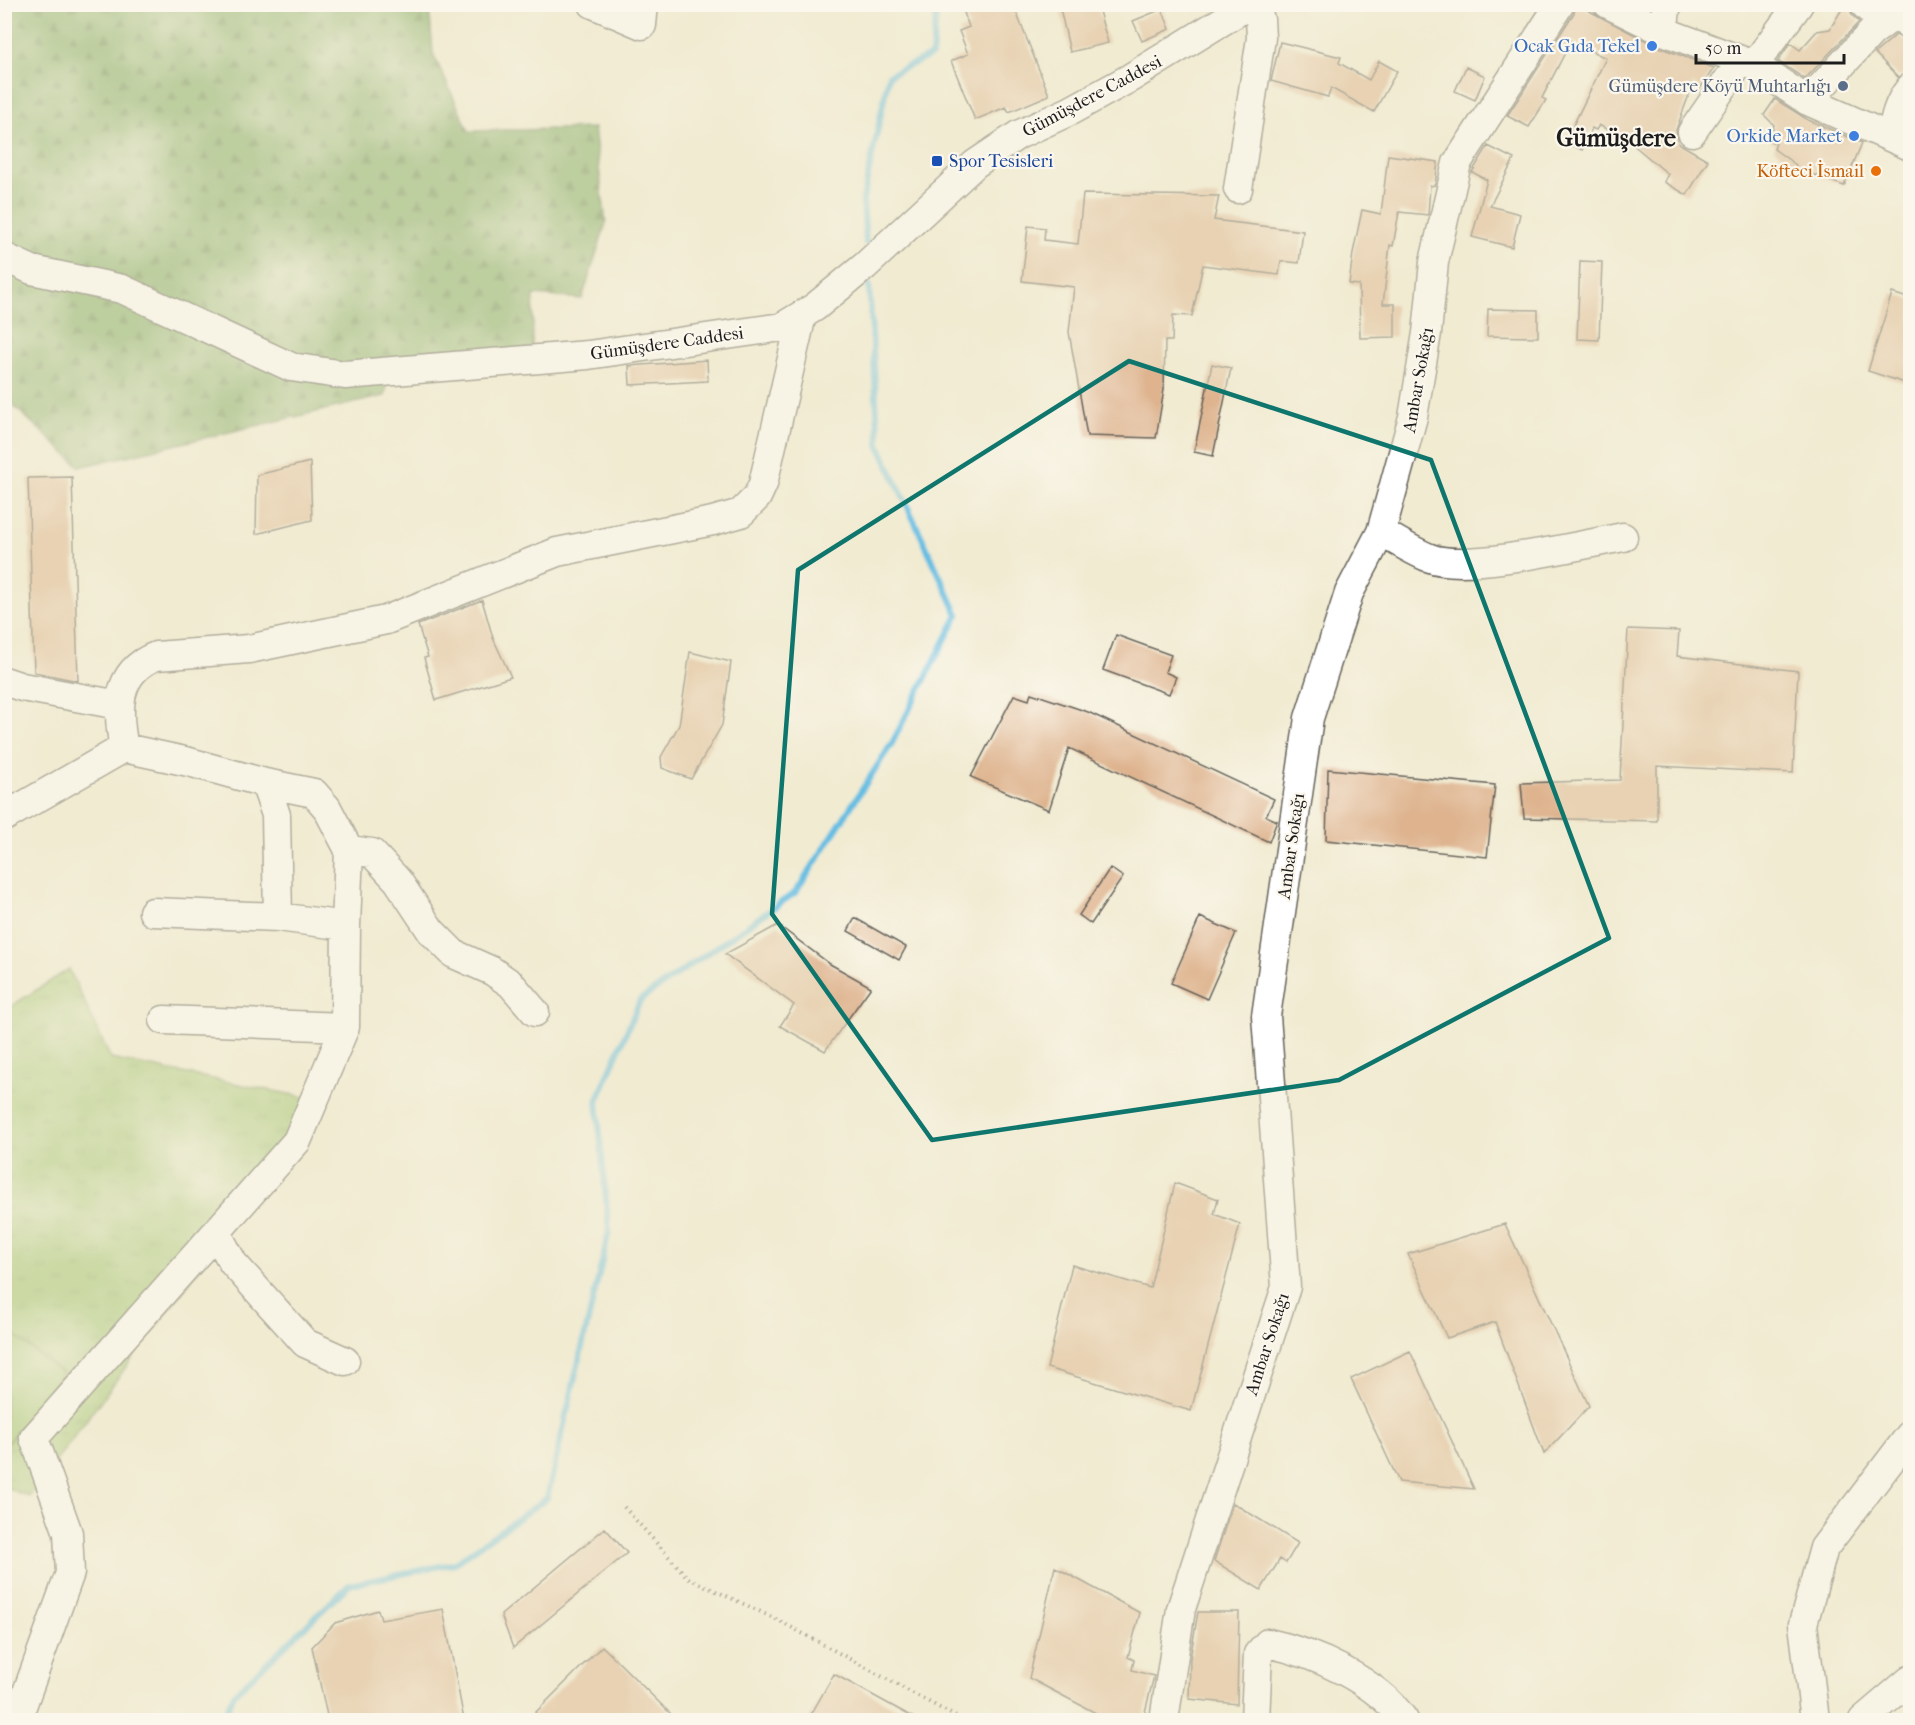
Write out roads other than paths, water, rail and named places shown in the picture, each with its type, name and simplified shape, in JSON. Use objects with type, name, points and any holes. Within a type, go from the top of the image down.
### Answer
[{"type":"street","points":[[593,4],[642,25],[644,4]]},
{"type":"street","points":[[1238,189],[1261,38],[1260,19],[1251,4]]},
{"type":"street","name":"Gümüşdere Caddesi","points":[[4,257],[32,270],[122,289],[291,367],[345,375],[588,355],[782,327],[802,315],[865,266],[975,164],[1018,135],[1130,78],[1251,4]]},
{"type":"street","name":"Ambar Sokağı","points":[[1164,1720],[1181,1609],[1286,1287],[1266,1016],[1309,718],[1349,593],[1381,532],[1413,417],[1427,333],[1434,261],[1457,163],[1560,4]]},
{"type":"street","points":[[1608,4],[1665,18],[1748,63],[1808,100],[1901,141]]},
{"type":"street","points":[[1692,132],[1799,4]]},
{"type":"street","points":[[1864,4],[1869,9],[1905,14]]},
{"type":"street","points":[[1808,100],[1872,32],[1905,14]]},
{"type":"street","points":[[1901,141],[1894,119],[1902,99],[1911,88]]},
{"type":"street","points":[[124,748],[117,714],[121,694],[145,660],[156,656],[249,649],[386,620],[557,552],[713,521],[741,513],[757,497],[763,484],[802,315]]},
{"type":"street","points":[[1381,532],[1432,559],[1452,562],[1518,557],[1623,537]]},
{"type":"street","points":[[4,681],[22,687],[119,705]]},
{"type":"street","points":[[4,817],[124,748],[314,793],[327,808],[349,850],[345,1027],[297,1141],[34,1438],[68,1533],[70,1574],[17,1720]]},
{"type":"street","points":[[265,783],[276,815],[278,917]]},
{"type":"street","points":[[349,850],[372,853],[398,881],[431,931],[454,954],[492,971],[511,984],[535,1012]]},
{"type":"street","points":[[153,912],[278,917],[346,926]]},
{"type":"street","points":[[164,1020],[345,1027]]},
{"type":"street","points":[[216,1232],[233,1263],[305,1342],[345,1361]]},
{"type":"street","points":[[1815,1720],[1803,1624],[1824,1548],[1911,1435]]},
{"type":"street","points":[[1255,1720],[1258,1654],[1268,1643],[1299,1650],[1369,1686],[1395,1707],[1404,1720]]},
{"type":"street","points":[[1863,1720],[1911,1680]]},
{"type":"waterway","points":[[866,243],[863,200],[889,75],[932,55],[937,4]]},
{"type":"waterway","points":[[222,1720],[234,1694],[349,1585],[455,1563],[547,1498],[609,1231],[597,1101],[640,1000],[796,892],[892,743],[958,615],[879,445],[869,285]]},
{"type":"place","name":"Ocak Gıda Tekel","points":[[1652,46]]},
{"type":"place","name":"Gümüşdere Köyü Muhtarlığı","points":[[1843,86]]},
{"type":"place","name":"Orkide Market","points":[[1854,136]]},
{"type":"place","name":"Spor Tesisleri","points":[[937,161]]},
{"type":"place","name":"Köfteci İsmail","points":[[1876,171]]},
{"type":"district","name":"Gümüşdere","points":[[1616,138]]}]
